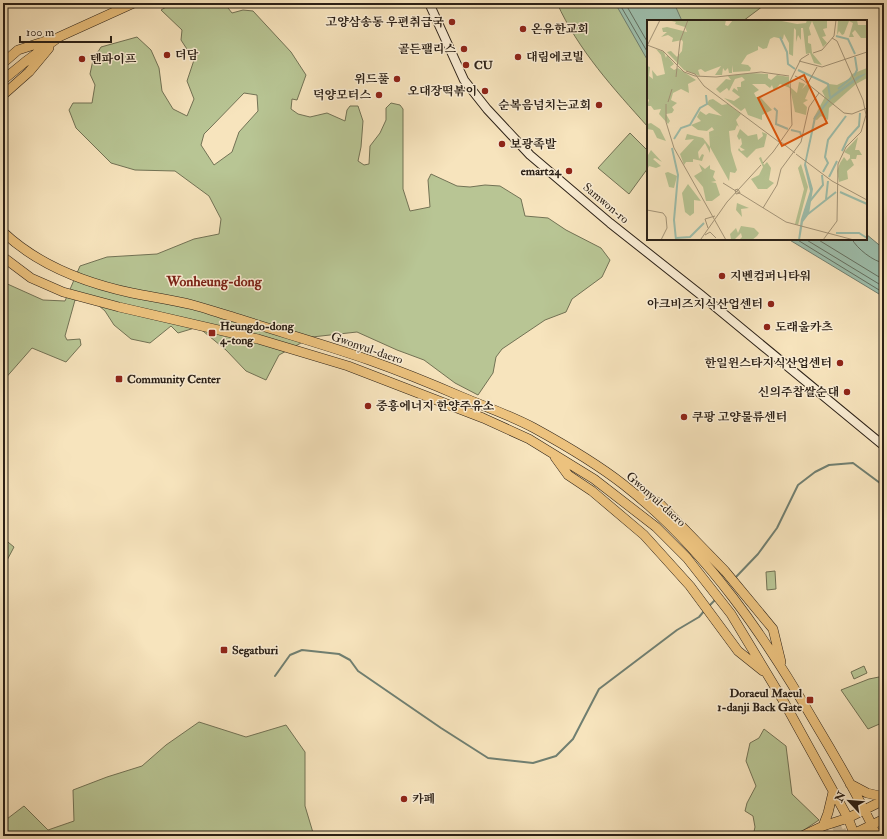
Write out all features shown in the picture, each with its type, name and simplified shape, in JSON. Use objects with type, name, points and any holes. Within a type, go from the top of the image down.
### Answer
[{"type":"main road","points":[[3,63],[18,50],[59,37],[134,3]]},
{"type":"main road","name":"Samwon-ro","points":[[429,3],[464,80],[487,109],[527,152],[610,223],[701,295],[884,446]]},
{"type":"main road","points":[[3,80],[59,37]]},
{"type":"main road","points":[[3,95],[29,72],[59,37]]},
{"type":"main road","name":"Gwonyul-daero","points":[[3,232],[34,257],[60,271],[93,284],[131,293],[192,304],[369,360],[532,427],[587,459],[631,491],[656,513],[694,550],[740,606],[783,669]]},
{"type":"main road","name":"Gwonyul-daero","points":[[3,257],[31,278],[63,292],[120,307],[258,339],[348,366],[483,418],[528,439],[594,479],[656,527],[686,558],[731,614],[769,677]]},
{"type":"main road","points":[[551,453],[568,475],[592,491],[644,535],[681,574],[714,616],[738,651],[769,677],[832,792],[848,818],[853,835],[884,819]]},
{"type":"main road","points":[[631,491],[659,503],[714,559],[773,629],[783,669],[850,784],[877,836]]},
{"type":"main road","points":[[850,784],[867,793],[884,799]]},
{"type":"main road","points":[[823,826],[828,813],[832,792]]},
{"type":"main road","points":[[802,836],[823,826],[848,818],[884,799]]},
{"type":"green space","points":[[173,3],[224,3],[232,13],[243,10],[253,11],[291,52],[306,75],[297,100],[292,99],[291,109],[298,114],[310,117],[327,113],[345,121],[347,110],[350,106],[358,106],[363,121],[361,147],[358,161],[364,165],[369,164],[370,146],[380,133],[386,120],[386,108],[391,103],[400,105],[403,109],[403,189],[410,211],[430,207],[428,180],[431,174],[457,186],[500,186],[521,199],[525,216],[548,218],[566,230],[601,248],[610,260],[602,277],[572,299],[566,312],[545,320],[502,349],[496,357],[493,373],[478,395],[455,383],[424,360],[357,332],[312,337],[279,355],[266,380],[246,371],[226,350],[198,327],[178,333],[171,326],[150,343],[131,339],[114,325],[105,311],[90,298],[75,300],[65,336],[67,340],[80,339],[81,345],[66,362],[32,348],[3,381],[3,282],[43,300],[65,301],[80,266],[107,257],[157,254],[194,239],[219,234],[221,219],[209,196],[175,171],[135,170],[111,163],[76,128],[69,110],[73,103],[92,103],[95,85],[90,74],[93,60],[101,47],[137,37],[151,50],[159,68],[162,91],[173,109],[187,116],[194,99],[187,81],[194,60],[181,40],[182,30],[161,10]],"holes":[[[244,93],[257,95],[258,111],[239,132],[232,152],[214,165],[201,145],[204,134]]]},
{"type":"green space","points":[[557,3],[767,3],[744,20],[647,20],[647,126],[586,53]]},
{"type":"green space","points":[[630,133],[647,150],[647,169],[629,194],[598,168]]},
{"type":"green space","points":[[3,538],[14,547],[5,564],[3,562]]},
{"type":"green space","points":[[775,571],[776,589],[767,590],[766,572]]},
{"type":"green space","points":[[864,666],[867,673],[854,679],[851,672]]},
{"type":"green space","points":[[884,676],[884,722],[868,729],[841,690],[869,679]]},
{"type":"green space","points":[[199,722],[246,737],[286,725],[305,752],[305,806],[314,836],[3,836],[3,822],[24,806],[48,830],[74,821],[73,790],[142,766],[166,745]]},
{"type":"green space","points":[[764,729],[786,746],[792,794],[819,820],[795,836],[753,836],[755,827],[753,816],[745,811],[747,803],[756,786],[746,761],[750,743],[759,738]]},
{"type":"water","points":[[615,3],[674,3],[682,20],[647,20],[647,59]]},
{"type":"water","points":[[867,235],[884,249],[884,297],[790,240],[867,240]]},
{"type":"waterway","points":[[735,578],[758,554],[777,528],[798,485],[815,472],[829,465],[853,463],[884,486]]},
{"type":"waterway","points":[[708,607],[716,599]]},
{"type":"waterway","points":[[275,676],[290,655],[302,650],[339,654],[350,660],[358,671],[441,728],[488,758],[533,763],[556,756],[573,739],[599,689],[677,630],[699,617],[705,610]]},
{"type":"tunnel","points":[[821,836],[854,819]]},
{"type":"tunnel","points":[[839,836],[856,828]]},
{"type":"place","name":"고양삼송동 우편취급국","points":[[452,22]]},
{"type":"place","name":"온유한교회","points":[[523,29]]},
{"type":"place","name":"골든팰리스","points":[[464,49]]},
{"type":"place","name":"더담","points":[[167,55]]},
{"type":"place","name":"대림에코빌","points":[[518,57]]},
{"type":"place","name":"텐파이프","points":[[82,59]]},
{"type":"place","name":"CU","points":[[466,65]]},
{"type":"place","name":"위드풀","points":[[397,79]]},
{"type":"place","name":"오대장떡볶이","points":[[485,91]]},
{"type":"place","name":"덕양모터스","points":[[379,95]]},
{"type":"place","name":"순복음넘치는교회","points":[[599,105]]},
{"type":"place","name":"보광족발","points":[[502,144]]},
{"type":"place","name":"emart24","points":[[569,171]]},
{"type":"place","name":"지벤컴퍼니타워","points":[[722,276]]},
{"type":"place","name":"아크비즈지식산업센터","points":[[771,304]]},
{"type":"place","name":"도래울카츠","points":[[767,327]]},
{"type":"place","name":"Heungdo-dong 4-tong","points":[[212,333]]},
{"type":"place","name":"한일윈스타지식산업센터","points":[[840,363]]},
{"type":"place","name":"Community Center","points":[[119,379]]},
{"type":"place","name":"신의주찹쌀순대","points":[[847,392]]},
{"type":"place","name":"중흥에너지 한양주유소","points":[[368,406]]},
{"type":"place","name":"쿠팡 고양물류센터","points":[[684,417]]},
{"type":"place","name":"Segatburi","points":[[224,650]]},
{"type":"place","name":"Doraeul Maeul 1-danji Back Gate","points":[[810,700]]},
{"type":"place","name":"카페","points":[[404,799]]},
{"type":"district","name":"Wonheung-dong","points":[[214,281]]}]
